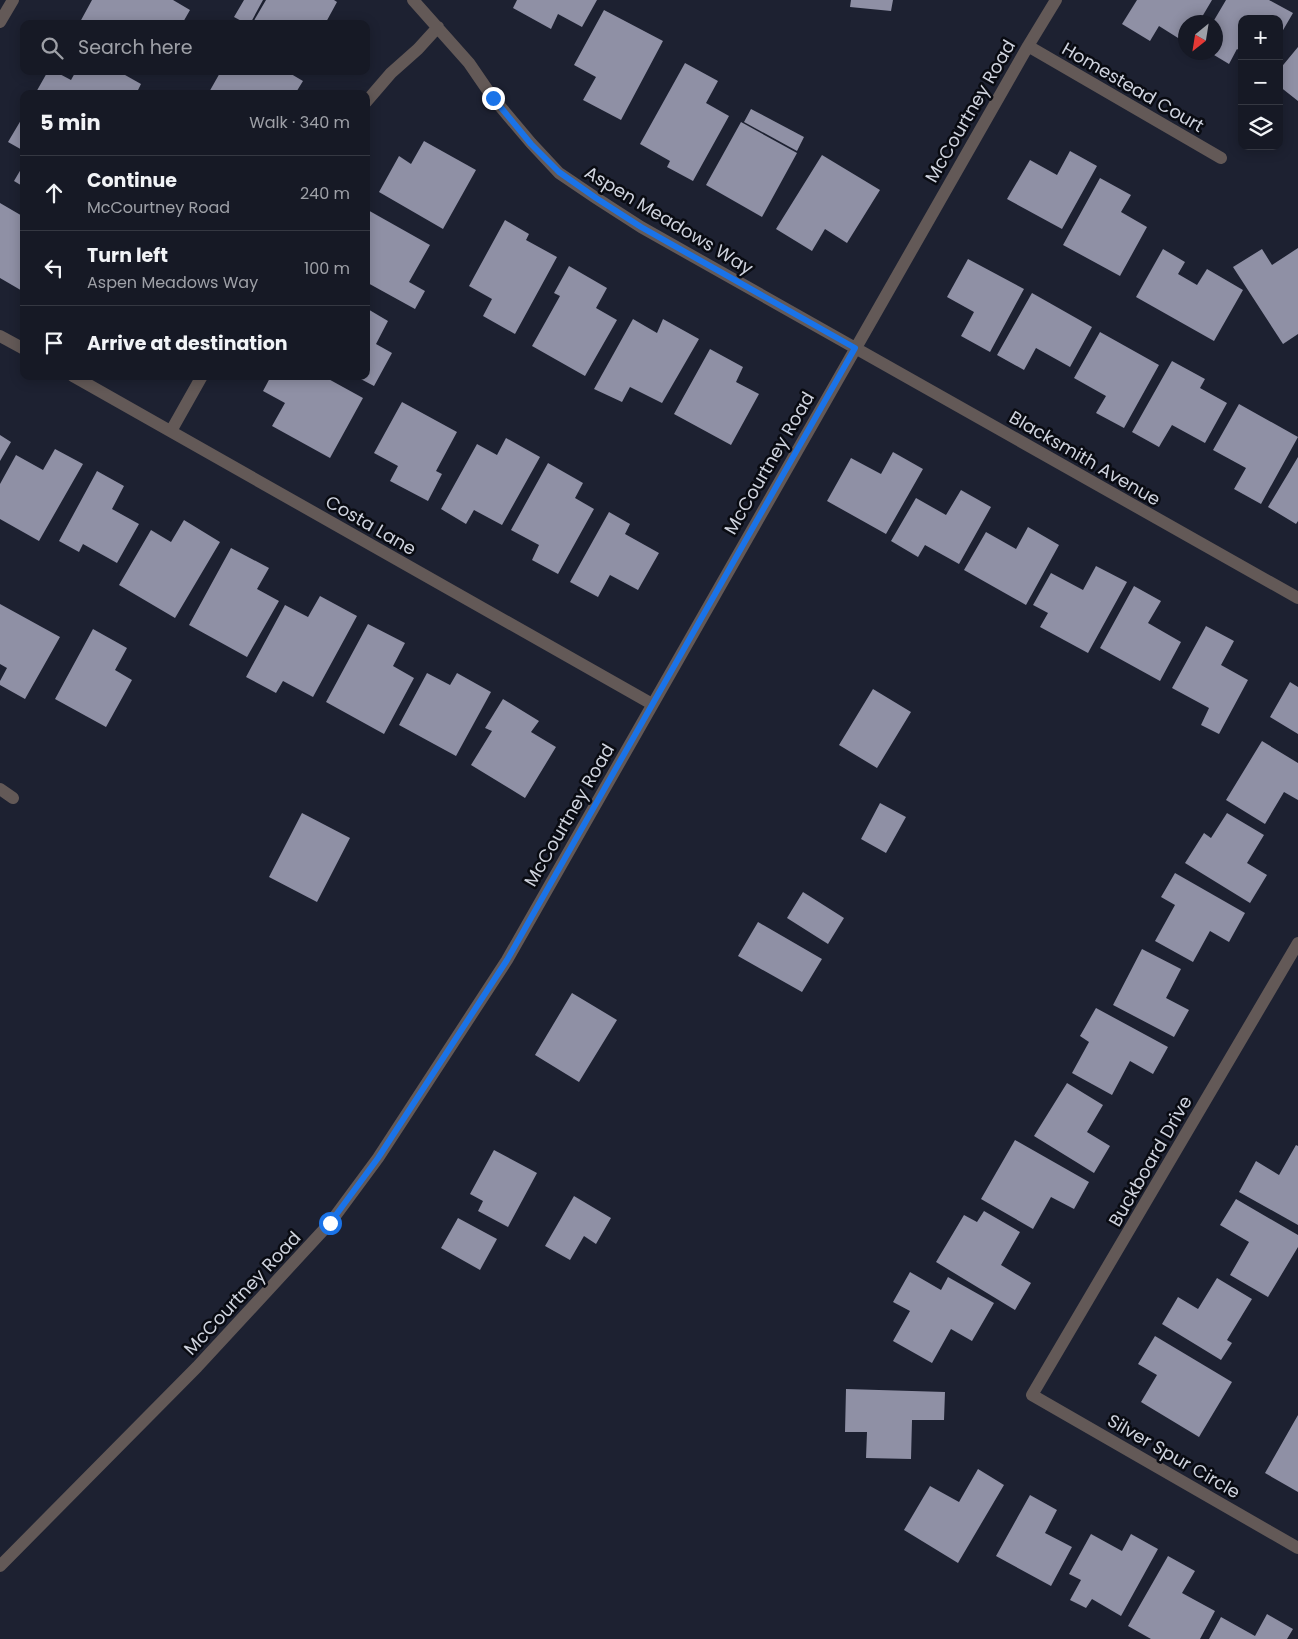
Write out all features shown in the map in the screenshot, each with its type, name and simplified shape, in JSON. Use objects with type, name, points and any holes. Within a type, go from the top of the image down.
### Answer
[{"type":"street","points":[[0,22],[13,0]]},
{"type":"street","name":"Aspen Meadows Way","points":[[413,0],[469,63],[493,98],[531,144],[559,172],[641,227],[855,348]]},
{"type":"street","name":"McCourtney Road","points":[[1,1562],[197,1367],[330,1223],[378,1158],[507,960],[855,348],[1056,0]]},
{"type":"street","points":[[370,97],[391,73],[438,28]]},
{"type":"street","name":"Homestead Court","points":[[1028,46],[1221,158]]},
{"type":"street","points":[[0,336],[20,347]]},
{"type":"street","name":"Blacksmith Avenue","points":[[855,348],[1298,598]]},
{"type":"street","name":"Costa Lane","points":[[80,380],[652,704]]},
{"type":"street","points":[[171,431],[200,380]]},
{"type":"street","points":[[0,789],[13,798]]},
{"type":"street","name":"Buckboard Drive","points":[[1032,1395],[1298,943]]},
{"type":"street","name":"Silver Spur Circle","points":[[1032,1395],[1298,1548]]},
{"type":"building","points":[[92,0],[173,0],[190,10],[184,20],[81,20]]},
{"type":"building","points":[[244,0],[263,0],[252,20],[240,20],[234,17]]},
{"type":"building","points":[[266,0],[334,0],[337,2],[327,20],[254,20]]},
{"type":"building","points":[[517,0],[597,0],[582,27],[558,14],[551,29],[513,8]]},
{"type":"building","points":[[851,0],[893,0],[891,11],[850,7]]},
{"type":"building","points":[[1137,0],[1212,0],[1203,15],[1178,15],[1178,38],[1159,26],[1150,41],[1122,24]]},
{"type":"building","points":[[1226,0],[1269,0],[1293,13],[1283,30],[1283,15],[1238,15],[1238,50],[1229,64],[1222,60],[1223,15],[1217,15]]},
{"type":"building","points":[[604,10],[663,41],[621,120],[583,100],[596,77],[574,65]]},
{"type":"building","points":[[1298,47],[1298,101],[1283,89],[1283,65]]},
{"type":"building","points":[[685,63],[718,81],[706,103],[729,116],[693,181],[667,167],[670,161],[640,144]]},
{"type":"building","points":[[46,75],[62,75],[71,80],[74,75],[125,75],[141,84],[138,90],[37,90]]},
{"type":"building","points":[[219,75],[293,75],[303,81],[297,90],[210,90]]},
{"type":"building","points":[[751,109],[804,137],[797,151],[744,122]]},
{"type":"building","points":[[20,122],[20,149],[8,142]]},
{"type":"building","points":[[741,122],[797,153],[762,217],[706,185]]},
{"type":"building","points":[[424,141],[476,170],[443,229],[379,192],[399,156],[411,164]]},
{"type":"building","points":[[1070,151],[1097,166],[1062,229],[1007,199],[1030,160],[1057,175]]},
{"type":"building","points":[[822,155],[880,190],[847,243],[825,229],[812,251],[776,229]]},
{"type":"building","points":[[20,171],[20,185],[14,181]]},
{"type":"building","points":[[1100,178],[1131,195],[1121,212],[1147,227],[1120,276],[1063,245]]},
{"type":"building","points":[[0,203],[20,215],[20,290],[0,278]]},
{"type":"building","points":[[370,211],[430,245],[409,282],[425,291],[415,309],[370,284]]},
{"type":"building","points":[[505,220],[529,234],[526,240],[557,257],[515,334],[483,316],[492,299],[469,286]]},
{"type":"building","points":[[1298,248],[1298,334],[1283,344],[1233,267],[1262,249],[1272,265]]},
{"type":"building","points":[[1163,249],[1185,262],[1178,274],[1197,285],[1207,269],[1243,290],[1214,341],[1136,297]]},
{"type":"building","points":[[968,259],[1024,289],[990,352],[961,336],[974,312],[947,297]]},
{"type":"building","points":[[569,266],[607,288],[596,308],[617,320],[585,376],[532,346],[560,296],[554,293]]},
{"type":"building","points":[[1032,293],[1092,327],[1070,367],[1036,348],[1024,370],[997,355]]},
{"type":"building","points":[[370,310],[388,321],[376,344],[392,353],[374,386],[363,380],[370,380]]},
{"type":"building","points":[[633,319],[657,333],[663,319],[699,339],[662,403],[630,387],[622,402],[594,389]]},
{"type":"building","points":[[1100,332],[1159,365],[1124,428],[1096,413],[1106,396],[1074,378]]},
{"type":"building","points":[[710,349],[743,367],[736,382],[759,394],[731,445],[674,414]]},
{"type":"building","points":[[1172,361],[1205,379],[1200,388],[1227,403],[1205,443],[1172,425],[1159,447],[1132,432]]},
{"type":"building","points":[[269,380],[330,380],[363,398],[330,458],[272,426],[285,403],[263,391]]},
{"type":"building","points":[[402,402],[457,432],[436,471],[442,474],[428,501],[390,481],[398,466],[374,453]]},
{"type":"building","points":[[1239,404],[1298,437],[1261,504],[1234,489],[1246,468],[1213,450]]},
{"type":"building","points":[[0,435],[11,442],[0,461]]},
{"type":"building","points":[[506,438],[540,457],[502,525],[474,510],[466,524],[441,509],[477,444],[497,455]]},
{"type":"building","points":[[55,449],[83,464],[39,541],[0,519],[0,484],[16,455],[43,470]]},
{"type":"building","points":[[893,452],[923,469],[886,534],[827,501],[851,458],[881,474]]},
{"type":"building","points":[[1298,457],[1298,521],[1296,524],[1268,507]]},
{"type":"building","points":[[548,463],[583,483],[575,498],[594,509],[558,574],[532,560],[539,545],[511,530]]},
{"type":"building","points":[[97,471],[124,486],[112,509],[139,524],[117,563],[83,544],[79,552],[59,541]]},
{"type":"building","points":[[961,490],[991,507],[959,564],[925,545],[918,557],[891,541],[916,498],[946,515]]},
{"type":"building","points":[[609,512],[630,524],[625,534],[659,553],[638,590],[610,575],[598,597],[570,582]]},
{"type":"building","points":[[184,520],[220,542],[175,618],[119,585],[151,530],[171,542]]},
{"type":"building","points":[[1028,527],[1059,545],[1026,605],[964,570],[986,532],[1016,549]]},
{"type":"building","points":[[231,548],[269,568],[257,589],[279,601],[247,657],[189,625]]},
{"type":"building","points":[[1096,566],[1127,582],[1088,653],[1040,627],[1048,613],[1033,605],[1051,573],[1083,590]]},
{"type":"building","points":[[1134,586],[1161,601],[1148,623],[1181,642],[1160,681],[1100,648]]},
{"type":"building","points":[[320,596],[357,616],[313,697],[283,681],[276,693],[246,677],[285,605],[308,617]]},
{"type":"building","points":[[0,604],[60,637],[25,699],[0,685],[0,681],[7,668],[0,664]]},
{"type":"building","points":[[368,624],[405,643],[393,666],[414,678],[384,734],[326,702]]},
{"type":"building","points":[[1206,626],[1234,641],[1221,665],[1248,680],[1219,734],[1201,725],[1209,708],[1172,688]]},
{"type":"building","points":[[93,629],[127,648],[115,670],[132,680],[106,727],[55,699]]},
{"type":"building","points":[[427,673],[450,685],[457,673],[491,692],[456,756],[399,725]]},
{"type":"building","points":[[1290,682],[1298,687],[1298,734],[1270,717]]},
{"type":"building","points":[[873,689],[911,712],[877,768],[839,745]]},
{"type":"building","points":[[503,699],[539,721],[531,732],[556,747],[525,798],[471,765],[492,731],[485,728]]},
{"type":"building","points":[[1262,741],[1298,763],[1298,800],[1284,792],[1265,824],[1226,800]]},
{"type":"building","points":[[880,803],[906,817],[886,853],[861,839]]},
{"type":"building","points":[[302,813],[350,838],[317,902],[269,877]]},
{"type":"building","points":[[1227,813],[1264,835],[1247,863],[1267,875],[1250,903],[1185,863],[1204,833],[1211,838]]},
{"type":"building","points":[[1175,873],[1245,913],[1229,942],[1210,931],[1193,962],[1155,941],[1175,905],[1161,897]]},
{"type":"building","points":[[803,892],[844,918],[828,944],[787,918]]},
{"type":"building","points":[[758,922],[822,959],[802,992],[738,956]]},
{"type":"building","points":[[1142,949],[1181,969],[1166,998],[1189,1010],[1174,1037],[1113,1005]]},
{"type":"building","points":[[572,993],[617,1020],[579,1082],[535,1055]]},
{"type":"building","points":[[1096,1008],[1168,1047],[1153,1074],[1130,1061],[1112,1095],[1072,1073],[1089,1042],[1080,1036]]},
{"type":"building","points":[[1067,1083],[1103,1105],[1087,1132],[1110,1146],[1094,1173],[1034,1136]]},
{"type":"building","points":[[1015,1140],[1089,1182],[1074,1209],[1051,1197],[1033,1229],[981,1199]]},
{"type":"building","points":[[1296,1145],[1298,1146],[1298,1225],[1239,1192],[1256,1161],[1279,1175]]},
{"type":"building","points":[[494,1150],[537,1173],[508,1227],[478,1211],[483,1201],[470,1194]]},
{"type":"building","points":[[574,1196],[611,1218],[596,1244],[584,1236],[570,1260],[545,1246]]},
{"type":"building","points":[[1236,1199],[1298,1235],[1298,1247],[1268,1297],[1230,1275],[1249,1242],[1220,1225]]},
{"type":"building","points":[[984,1211],[1020,1232],[1001,1265],[1031,1283],[1015,1310],[936,1262],[964,1215],[977,1222]]},
{"type":"building","points":[[458,1218],[497,1239],[480,1270],[441,1248]]},
{"type":"building","points":[[910,1272],[941,1290],[948,1277],[994,1303],[972,1341],[951,1329],[932,1363],[893,1341],[910,1311],[893,1302]]},
{"type":"building","points":[[1217,1278],[1252,1299],[1227,1340],[1232,1343],[1221,1360],[1162,1324],[1178,1297],[1198,1309]]},
{"type":"building","points":[[1155,1336],[1232,1382],[1199,1437],[1141,1402],[1157,1375],[1138,1364]]},
{"type":"building","points":[[846,1389],[945,1392],[944,1420],[912,1420],[911,1459],[866,1458],[867,1432],[845,1432]]},
{"type":"building","points":[[1298,1415],[1298,1492],[1265,1473]]},
{"type":"building","points":[[978,1469],[1004,1485],[958,1563],[904,1530],[930,1486],[959,1502]]},
{"type":"building","points":[[1030,1495],[1057,1510],[1045,1533],[1072,1547],[1051,1586],[996,1556]]},
{"type":"building","points":[[1091,1534],[1122,1551],[1131,1534],[1158,1549],[1121,1616],[1092,1599],[1086,1608],[1070,1600],[1081,1580],[1069,1574]]},
{"type":"building","points":[[1168,1556],[1195,1571],[1182,1593],[1215,1611],[1200,1639],[1151,1639],[1128,1626]]},
{"type":"building","points":[[1267,1614],[1293,1629],[1287,1639],[1209,1639],[1221,1617],[1255,1636]]},
{"type":"route","points":[[330,1223],[378,1158],[507,960],[855,348],[641,227],[596,198],[559,172],[531,144],[493,98]]}]
